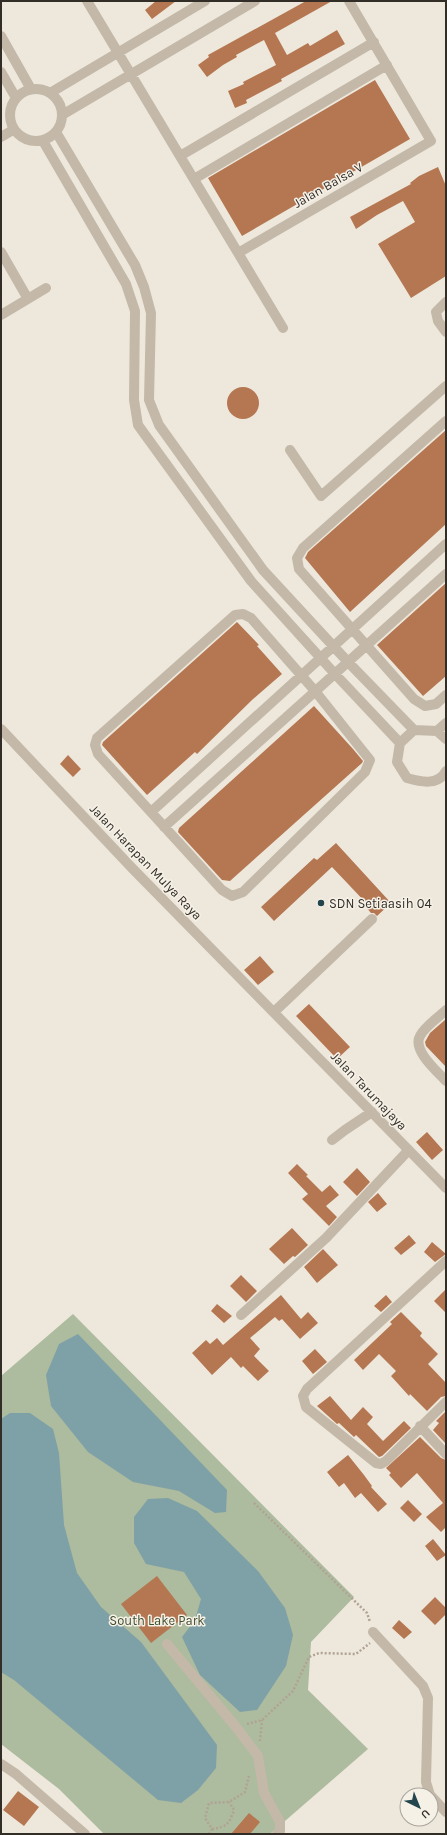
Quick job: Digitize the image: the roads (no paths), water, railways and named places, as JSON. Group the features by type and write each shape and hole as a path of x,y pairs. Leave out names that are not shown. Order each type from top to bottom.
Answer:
{"street":[{"path":"87,1 283,328"},
{"path":"50,93 205,1"},
{"path":"62,115 255,1"},
{"path":"194,179 387,65 350,1"},
{"path":"1,36 31,89"},
{"path":"180,156 374,42"},
{"name":"Jalan Balsa V","path":"238,253 431,141 387,65"},
{"path":"1,72 16,98"},
{"path":"31,89 50,93 59,102 62,115 56,132 42,141 26,140 13,130 9,113 16,98 31,89"},
{"path":"1,137 13,130"},
{"path":"56,132 135,265 144,287 151,313 149,400 159,425 263,570 348,662 414,730 437,731 446,739"},
{"path":"42,141 126,284 136,311 134,400 138,425 252,580 335,674 400,743"},
{"path":"1,252 28,299"},
{"path":"1,315 46,288"},
{"path":"446,302 436,312 438,321 446,332"},
{"path":"290,450 321,496 446,386"},
{"path":"446,421 303,548 297,558 299,569 414,699 425,706 436,704 446,695"},
{"path":"151,812 446,544"},
{"path":"252,580 263,570"},
{"path":"164,827 446,574"},
{"path":"243,614 251,618 316,691 370,760 365,772 243,892 232,896 222,890 164,827 98,754 95,745 98,738 235,615 243,614"},
{"path":"437,731 446,723"},
{"name":"Jalan Harapan Mulya Raya","path":"1,729 132,868 274,1012"},
{"path":"414,730 400,743 397,762 407,778 426,783 443,776 446,771"},
{"path":"274,1012 372,919"},
{"path":"446,1010 420,1036 417,1043 419,1050 446,1081"},
{"name":"Jalan Tarumajaya","path":"274,1012 407,1152 446,1188"},
{"path":"332,1140 370,1113"},
{"path":"241,1314 326,1238 407,1152"},
{"path":"446,1262 307,1389 303,1396 306,1406 376,1463 381,1464 386,1461 446,1402"},
{"path":"420,1426 446,1454"},
{"path":"375,1634 423,1686 428,1698 426,1782 427,1787"},
{"path":"167,1644 236,1727 258,1756 264,1793 280,1822 280,1832 277,1834"},
{"path":"1,1764 16,1774 85,1834"}],"water":[{"path":"78,1334 227,1490 226,1512 215,1513 179,1491 133,1482 88,1452 51,1406 46,1375 59,1344"},
{"path":"10,1413 30,1413 53,1429 59,1453 64,1525 77,1573 101,1607 141,1642 217,1745 216,1768 198,1790 181,1803 158,1800 14,1680 1,1672 1,1419"},
{"path":"168,1498 197,1511 258,1571 285,1608 293,1635 286,1666 257,1710 240,1712 200,1675 182,1637 195,1620 201,1599 184,1572 146,1564 134,1543 134,1517 148,1499"}],"place":[{"name":"SDN Setiaasih 04","path":"321,903"}],"park label":[{"name":"South Lake Park","path":"157,1620"}]}
